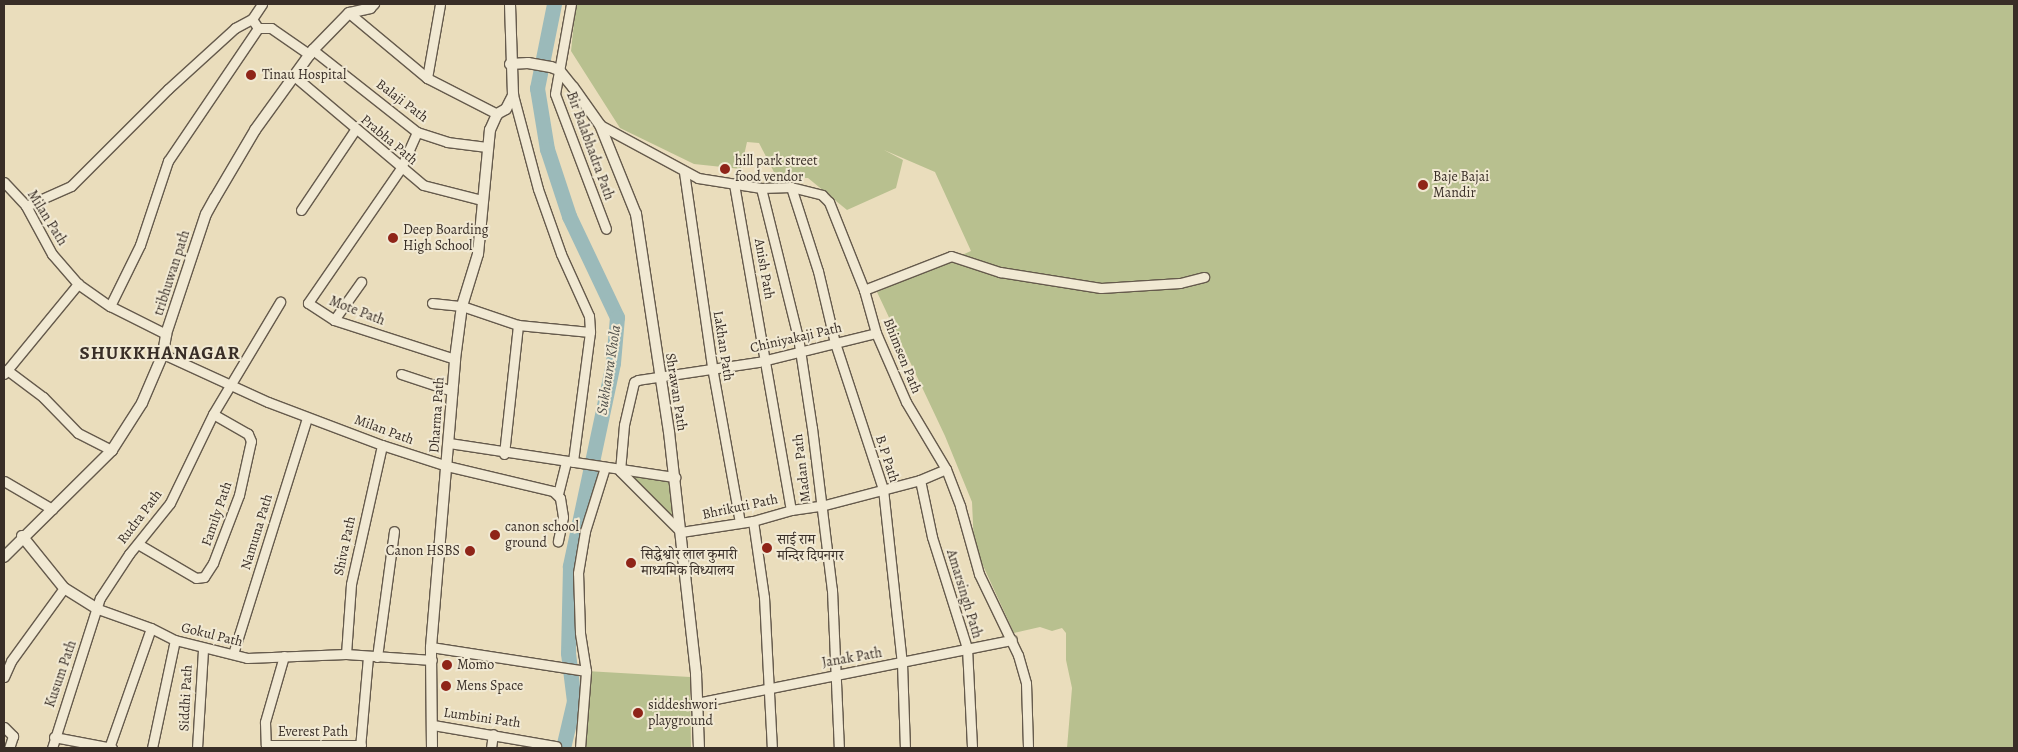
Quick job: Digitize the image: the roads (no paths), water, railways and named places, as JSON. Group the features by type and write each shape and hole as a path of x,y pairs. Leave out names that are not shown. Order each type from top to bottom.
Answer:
{"street":[{"path":"26,206 71,186 168,89 235,28 252,18 262,4"},
{"path":"427,78 440,4"},
{"path":"510,4 510,64 513,95 538,189 561,254 589,316 590,332 573,462 558,494 563,518 558,541"},
{"name":"Bir Balabhadra Path","path":"571,4 555,68 555,94 606,229"},
{"name":"tribhuwan path","path":"4,558 22,536 112,450 142,403 163,354 166,334 206,214 255,130 293,75 312,52 349,14 369,5"},
{"path":"349,14 427,78 497,114"},
{"path":"110,306 140,245 168,161 258,28 252,18"},
{"name":"Balaji Path","path":"258,28 271,28 312,52 417,132 446,142 487,148"},
{"path":"510,64 528,63 555,68"},
{"name":"Shrawan Path","path":"555,68 600,125 636,214 675,477 699,748"},
{"name":"Prabha Path","path":"293,75 355,130 423,185 482,200"},
{"name":"Dharma Path","path":"432,748 431,647 455,359 462,306 478,254 487,148 497,114 506,109 513,95"},
{"name":"Bhimsen Path","path":"600,125 698,178 761,188 791,187 822,196 829,202 864,290 876,332 906,402 946,469 960,506 979,574 1012,640 1026,683 1028,748"},
{"path":"301,210 355,130"},
{"path":"401,168 417,132"},
{"name":"Mote Path","path":"401,168 308,303 334,320 455,359"},
{"name":"Lakhan Path","path":"684,172 712,368 740,523"},
{"name":"Milan Path","path":"4,182 26,206 52,254 78,284 110,306 166,334"},
{"name":"Anish Path","path":"734,184 791,510"},
{"name":"B.P Path","path":"791,187 821,284 835,344 883,489 902,663 905,748"},
{"name":"Madan Path","path":"761,188 799,351 821,506 832,590 839,748"},
{"path":"864,290 951,256 1000,272 1101,288 1180,283 1204,278"},
{"path":"334,320 362,282"},
{"path":"78,284 5,372 42,397 78,433 112,450"},
{"name":"Rudra Path","path":"98,609 100,598 170,503 213,414 280,302"},
{"path":"432,302 462,306 518,325 590,332"},
{"path":"504,454 518,325"},
{"name":"Chiniyakaji Path","path":"620,470 624,425 634,382 660,379 766,359 835,344 876,332"},
{"name":"Milan Path","path":"163,354 230,386 307,418 382,445 447,466 558,494"},
{"path":"401,374 452,391"},
{"name":"Family Path","path":"138,544 186,575 196,578 204,577 227,531 252,441 248,434 213,414"},
{"name":"Namuna Path","path":"233,654 307,418"},
{"path":"449,443 504,454 675,477"},
{"name":"Shiva Path","path":"346,654 351,584 382,445"},
{"path":"580,748 582,671 578,573 585,531 605,467"},
{"name":"Bhrikuti Path","path":"681,532 753,521 791,510 821,506 920,480 946,469"},
{"path":"620,470 681,532"},
{"name":"Amarsingh Path","path":"920,480 932,537 967,648 972,748"},
{"path":"4,481 52,509"},
{"path":"753,521 764,597 772,748"},
{"path":"360,747 372,657 394,531"},
{"name":"Gokul Path","path":"22,536 64,588 98,609 151,628 175,640 203,649 248,658 346,654 432,660"},
{"path":"4,677 12,661 64,588"},
{"name":"Kusum Path","path":"52,748 54,737 98,609"},
{"path":"54,737 110,748 119,710 151,628"},
{"path":"152,748 175,640"},
{"name":"Janak Path","path":"696,703 770,690 836,674 902,663 1012,640"},
{"path":"431,647 582,671"},
{"name":"Siddhi Path","path":"197,748 203,649"},
{"name":"Everest Path","path":"284,656 265,722 263,747 360,747"},
{"name":"Lumbini Path","path":"433,725 556,746"},
{"path":"4,728 13,736 9,748"},
{"path":"491,748 493,734"}],"waterway":[{"name":"Sukhaura Khola","path":"554,4 537,88 547,149 569,216 617,317 613,363 570,566 568,653 574,701 563,748"}],"place":[{"name":"Tinau Hospital","path":"251,75"},
{"name":"hill park street food vendor","path":"725,169"},
{"name":"Baje Bajai Mandir","path":"1423,185"},
{"name":"Deep Boarding High School","path":"393,238"},
{"name":"canon school ground","path":"495,535"},
{"name":"साई राम मन्दिर दिपनगर","path":"767,548"},
{"name":"Canon HSBS","path":"470,551"},
{"name":"सिद्धेश्वोर लाल कुमारी माध्यमिक विध्यालय","path":"631,563"},
{"name":"Momo","path":"447,665"},
{"name":"Mens Space","path":"446,686"},
{"name":"siddeshwori playground","path":"638,713"}],"district":[{"name":"SHUKKHANAGAR","path":"160,354"}]}
